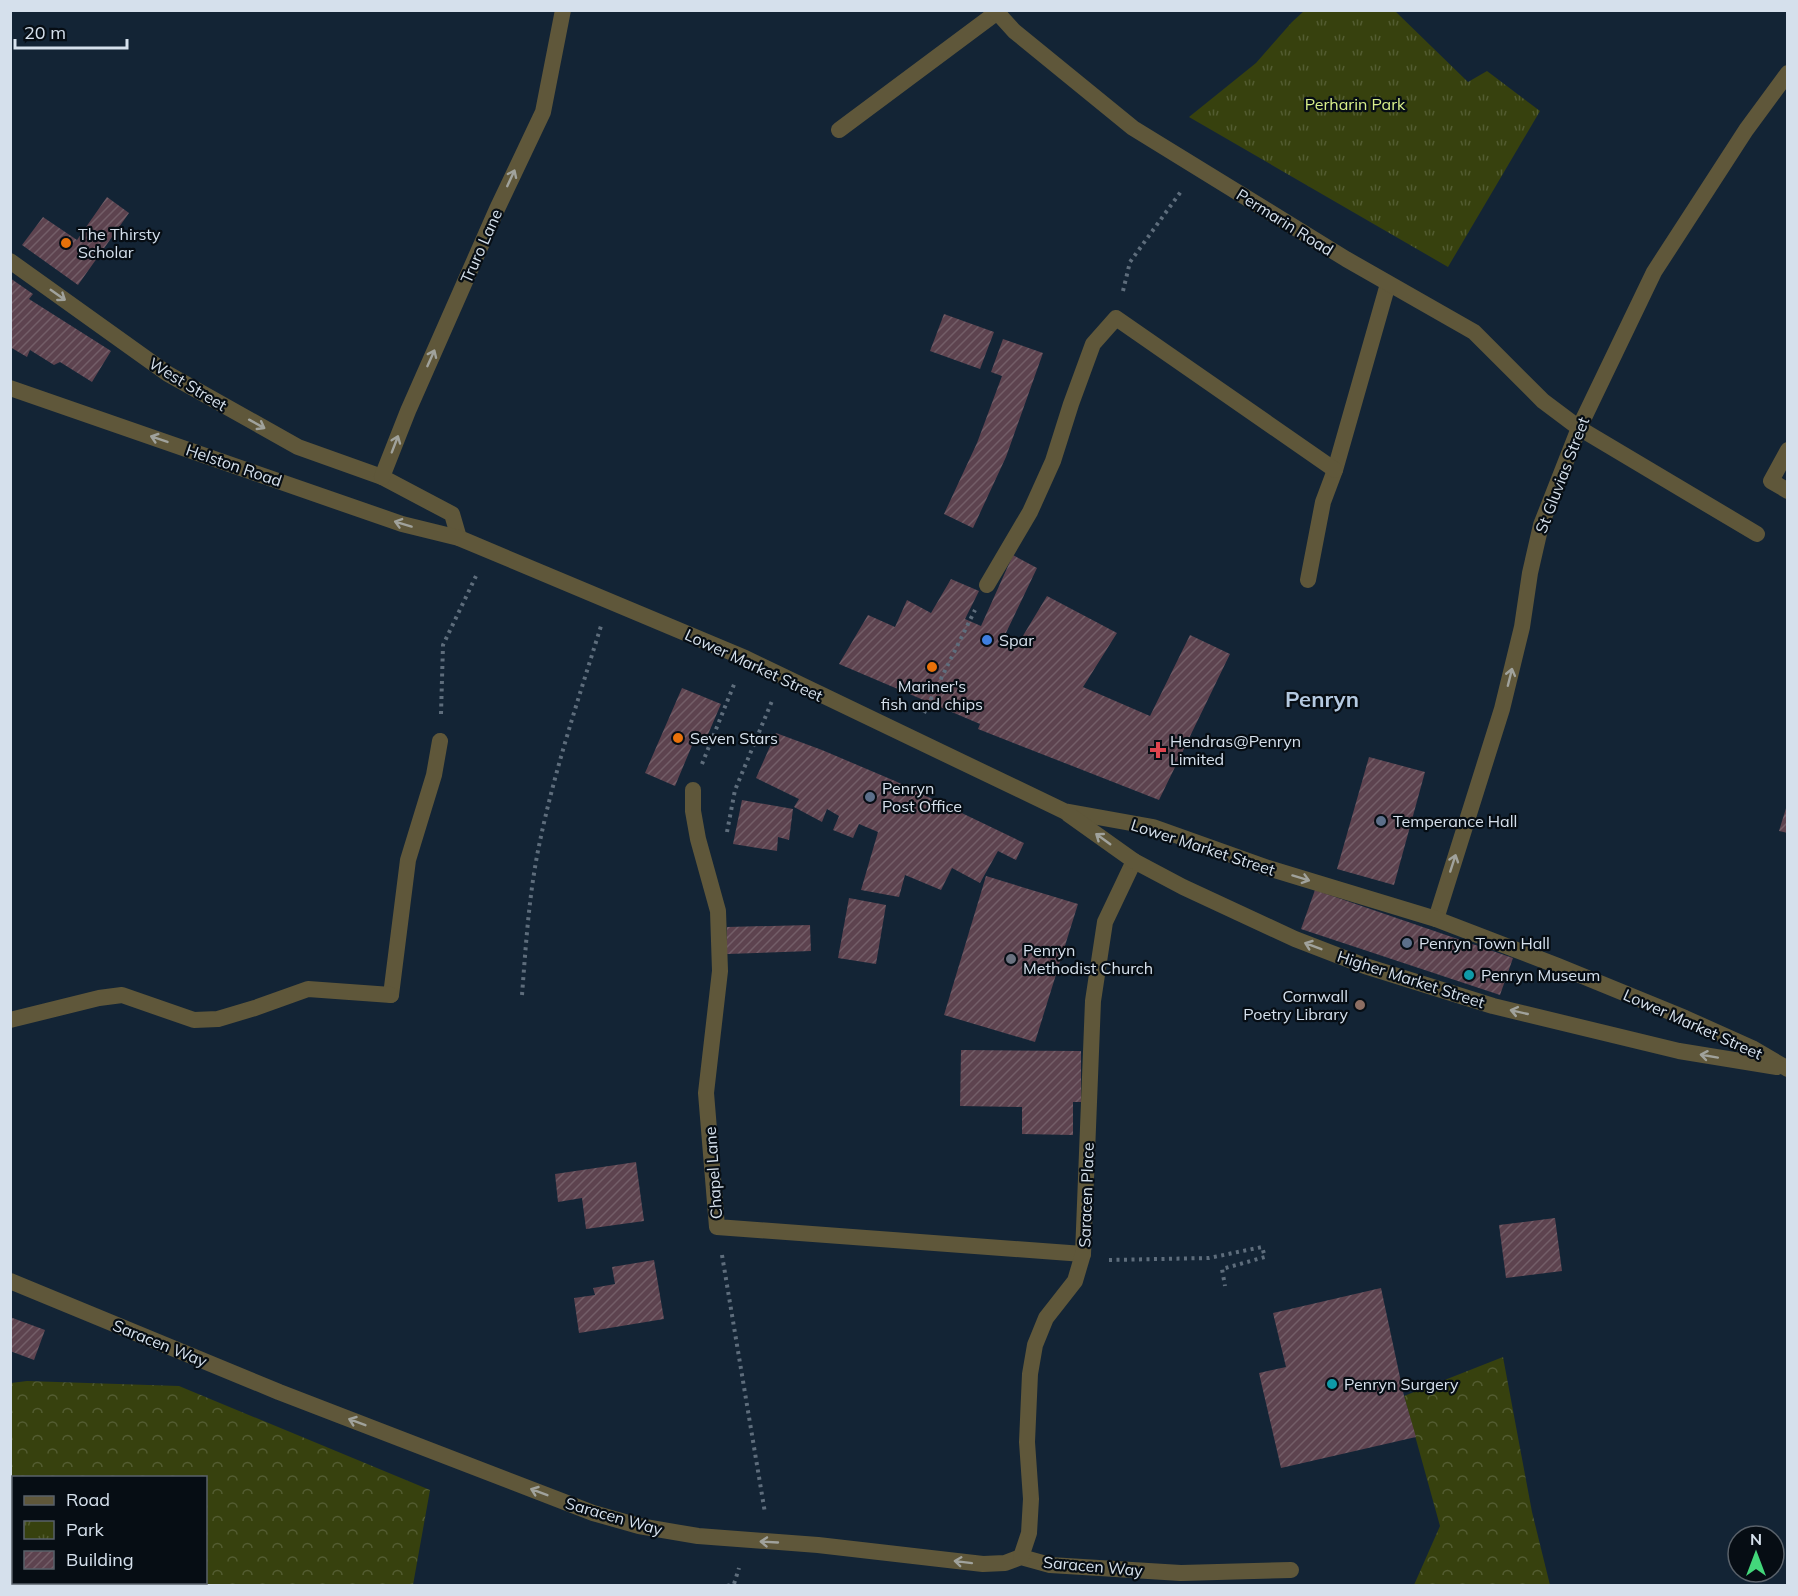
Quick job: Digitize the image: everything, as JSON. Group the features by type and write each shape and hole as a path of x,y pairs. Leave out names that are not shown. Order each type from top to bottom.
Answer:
{"street":[{"name":"Truro Lane","path":"382,477 497,209 543,112 563,10"},
{"path":"839,130 997,11"},
{"name":"Permarin Road","path":"997,11 1014,31 1133,128 1388,284 1474,332 1543,401 1579,428 1756,534"},
{"name":"St Gluvias Street","path":"1436,919 1502,709 1522,627 1540,525 1579,428 1654,272 1746,130 1788,73"},
{"name":"West Street","path":"10,261 168,374 298,447 382,477 453,514 459,538"},
{"path":"1308,580 1323,502 1335,470 1388,284"},
{"path":"987,585 1030,512 1049,471 1093,344 1116,318 1335,470"},
{"name":"Helston Road","path":"10,388 402,524 459,538"},
{"path":"1788,450 1771,481 1788,491"},
{"name":"Lower Market Street","path":"459,538 745,658 1064,810 1153,827 1268,868 1436,919 1685,1018 1752,1048 1787,1069"},
{"path":"10,1020 99,998 122,995 195,1020 228,1016 308,989 391,995 408,860 434,775 440,741"},
{"name":"Chapel Lane","path":"693,790 693,811 718,911 720,971 706,1093 717,1227 1082,1258"},
{"name":"Higher Market Street","path":"1064,810 1134,861 1183,886 1295,939 1376,969 1493,1006 1679,1051 1787,1069"},
{"name":"Saracen Place","path":"1020,1557 1029,1533 1031,1499 1027,1442 1030,1374 1035,1345 1046,1318 1075,1281 1082,1258 1093,1001 1105,922 1134,861"},
{"name":"Saracen Way","path":"10,1281 279,1392 592,1513 639,1526 698,1536 818,1545 982,1564 1005,1563 1020,1557 1050,1565 1181,1573 1291,1570"}],"path":[{"path":"1116,318 1130,262 1197,168"},
{"path":"440,741 443,645 488,550"},
{"path":"910,738 987,585"},
{"path":"522,995 531,892 540,840 572,718 610,600"},
{"path":"693,790 745,658"},
{"path":"707,866 725,840 735,790 782,677"},
{"path":"717,1227 770,1542"},
{"path":"1082,1258 1209,1258 1262,1247 1265,1257 1222,1269 1225,1286"}],"green space":[{"name":"Perharin Park","path":"1304,11 1395,11 1468,82 1487,71 1540,111 1448,267 1189,117 1256,63"},
{"path":"1503,1357 1532,1512 1550,1585 1414,1585 1440,1526 1404,1396"},
{"path":"27,1381 179,1386 430,1490 413,1585 24,1585 207,1584 207,1476 12,1476 11,1554 11,1383"}],"building":[{"name":"The Thirsty Scholar","path":"107,197 129,213 78,285 22,245 43,217 77,240"},
{"path":"10,278 33,294 29,299 111,351 92,382 60,362 54,365 30,350 27,357 10,347 12,327 10,325"},
{"path":"944,314 994,332 980,369 930,351"},
{"path":"1003,339 1043,353 1006,457 973,528 944,514 977,443 1002,376 991,372"},
{"path":"1013,555 1037,568 1004,637 1018,644 1047,596 1117,633 1083,687 1150,716 1190,635 1230,654 1159,800 978,729 980,724 839,664 868,615 895,627 907,600 931,613 951,579 979,591 965,619 981,626"},
{"name":"Seven Stars","path":"682,688 721,704 706,739 696,736 675,786 645,773"},
{"path":"776,733 895,781 1024,843 1016,860 998,851 980,883 952,868 941,890 905,875 899,897 861,890 878,832 859,824 853,838 833,830 839,816 827,809 822,822 794,807 799,799 756,778"},
{"name":"Temperance Hall","path":"1369,757 1425,772 1394,885 1337,869"},
{"path":"742,800 793,809 789,840 778,837 777,851 733,844"},
{"path":"1788,805 1788,833 1779,831"},
{"name":"Penryn Methodist Church","path":"986,876 1078,904 1035,1042 944,1015"},
{"name":"Penryn Town Hall","path":"1315,890 1513,958 1500,995 1301,929"},
{"path":"849,898 886,905 876,964 838,958"},
{"path":"810,925 811,951 727,954 727,927"},
{"path":"961,1050 1081,1051 1081,1102 1073,1102 1073,1135 1022,1134 1022,1107 960,1106"},
{"path":"636,1162 644,1221 586,1229 582,1198 558,1202 555,1174"},
{"path":"1555,1218 1562,1271 1506,1278 1499,1225"},
{"path":"654,1260 664,1319 579,1333 574,1298 595,1295 593,1288 615,1284 612,1267"},
{"name":"Penryn Surgery","path":"1381,1288 1404,1396 1416,1437 1281,1468 1259,1373 1286,1367 1273,1313"},
{"path":"10,1317 45,1330 34,1360 10,1351"}],"place":[{"name":"The Thirsty Scholar","path":"66,243"},
{"name":"Spar","path":"987,640"},
{"name":"Mariner's fish and chips","path":"932,667"},
{"name":"Seven Stars","path":"678,738"},
{"name":"Hendras@Penryn Limited","path":"1158,750"},
{"name":"Penryn Post Office","path":"870,797"},
{"name":"Temperance Hall","path":"1381,821"},
{"name":"Penryn Town Hall","path":"1407,943"},
{"name":"Penryn Methodist Church","path":"1011,959"},
{"name":"Penryn Museum","path":"1469,975"},
{"name":"Cornwall Poetry Library","path":"1360,1005"},
{"name":"Penryn Surgery","path":"1332,1384"}],"district":[{"name":"Penryn","path":"1322,699"}]}
